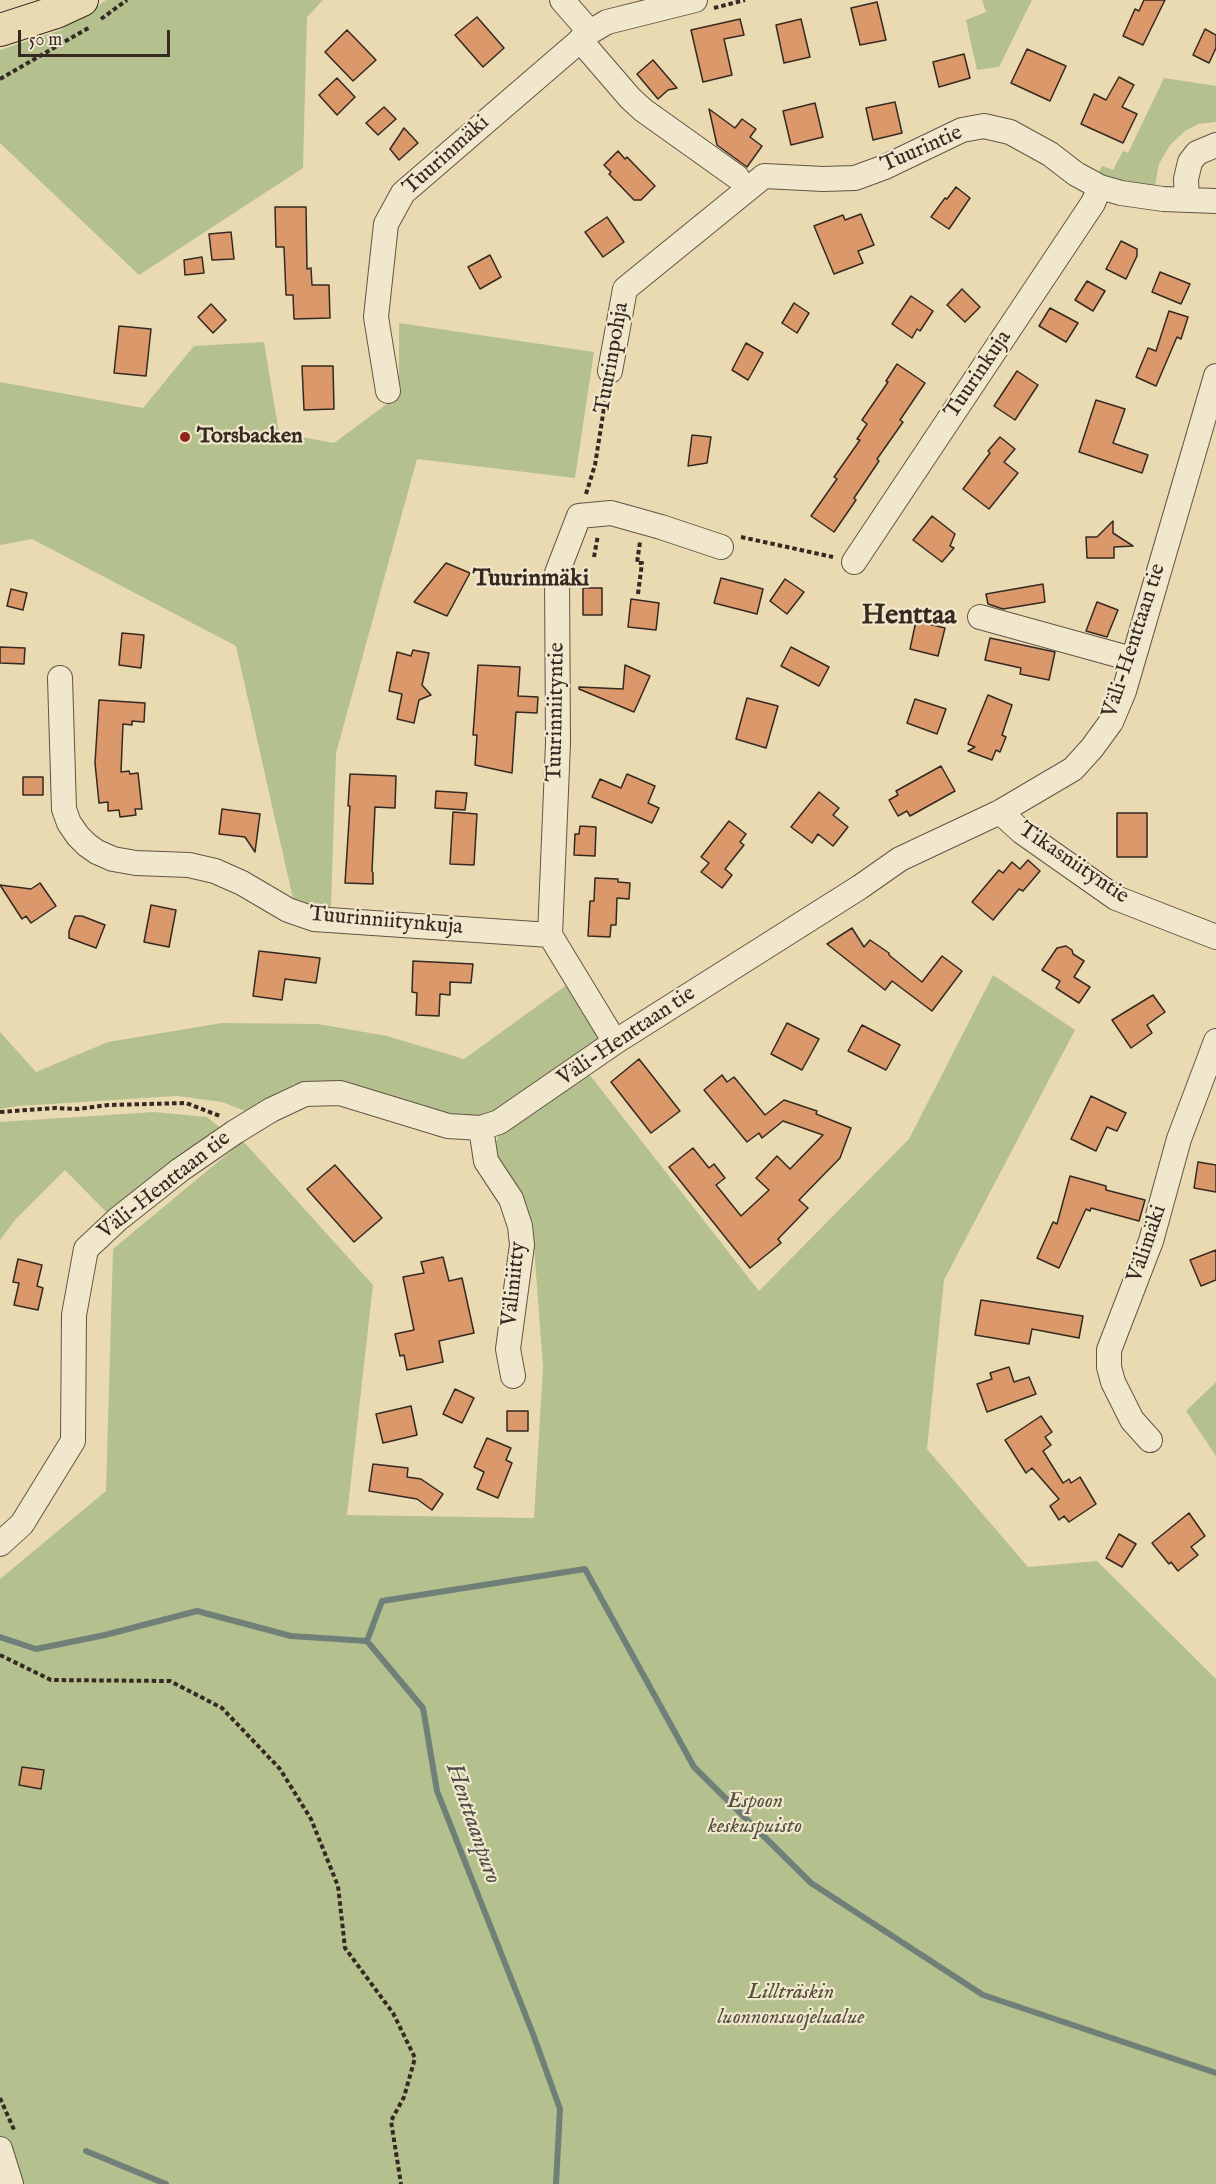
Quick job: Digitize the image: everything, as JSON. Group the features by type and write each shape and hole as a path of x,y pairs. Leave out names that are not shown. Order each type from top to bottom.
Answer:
{"main road":[{"path":"0,30 56,12 90,16"}],"street":[{"path":"562,0 630,98 643,110 744,181"},
{"name":"Tuurinmäki","path":"388,391 376,316 386,224 403,193 585,36 607,22 695,0"},
{"name":"Tuurintie","path":"744,181 764,176 855,178 885,167 962,130 984,126 1010,132 1050,154 1076,174 1121,193 1163,199 1216,201"},
{"path":"1187,200 1186,179 1190,162 1197,153 1216,145"},
{"name":"Tuurinpohja","path":"610,371 625,289 744,181"},
{"name":"Tuurinkuja","path":"854,562 1093,203 1100,186"},
{"name":"Väli-Henttaan tie","path":"0,1544 22,1524 73,1441 75,1315 86,1249 118,1219 180,1170 271,1110 305,1094 340,1093 448,1125 481,1128 499,1122 615,1042 860,887 900,859 1000,812 1072,769 1092,748 1111,722 1124,691 1131,659 1216,376"},
{"path":"579,516 611,513 721,547"},
{"name":"Tuurinniityntie","path":"550,935 558,743 557,573 579,516"},
{"path":"980,617 1131,659"},
{"name":"Tuurinniitynkuja","path":"60,678 64,809 69,823 78,836 98,852 112,859 130,862 189,865 215,871 242,883 288,910 315,919 550,935"},
{"name":"Tikasniityntie","path":"1000,812 1022,832 1116,898 1216,937"},
{"path":"550,935 615,1042"},
{"name":"Välimäki","path":"1150,1440 1132,1420 1113,1382 1109,1367 1110,1350 1151,1241 1179,1139 1216,1041"},
{"name":"Väliniitty","path":"481,1128 486,1161 511,1199 520,1226 522,1245 508,1350 513,1376"},
{"path":"0,2149 11,2184"}],"path":[{"path":"0,79 90,16 127,0"},
{"name":"Tuurinpohja","path":"579,516 595,465 610,371"},
{"path":"594,558 598,532 609,534"},
{"path":"721,547 732,535 854,562"},
{"path":"638,594 642,563 637,563 640,538"},
{"path":"0,1112 186,1103 218,1114 236,1132"},
{"path":"0,1655 51,1680 170,1681 222,1708 280,1769 311,1819 338,1886 345,1948 393,2013 416,2058 404,2097 391,2121 401,2184"}],"green space":[{"path":"106,0 323,0 307,17 303,168 139,275 0,143 0,50 61,30 65,27 63,21 90,12"},
{"path":"982,0 1032,0 999,67 977,70 966,20 986,12"},
{"path":"1164,78 1216,86 1216,122 1198,124 1185,131 1170,145 1159,164 1154,191 1112,185 1098,173 1102,166 1113,170 1123,151 1128,153"},
{"path":"399,323 594,352 575,478 417,459 336,753 331,908 294,903 236,646 32,539 0,545 0,382 143,408 194,346 264,342 279,433 334,443 399,395"},
{"name":"Espoon keskuspuisto","path":"993,975 1075,1030 944,1280 927,1449 1028,1567 1097,1561 1216,1679 1216,2184 0,2184 0,1579 106,1491 113,1249 243,1141 373,1285 347,1515 534,1518 543,1367 533,1233 522,1198 493,1149 500,1132 589,1074 759,1291 909,1139"},
{"path":"568,984 600,1039 505,1109 473,1121 429,1113 345,1082 294,1084 245,1111 222,1102 177,1096 0,1109 0,1032 36,1072 108,1042 222,1023 318,1024 387,1036 464,1059"},
{"path":"154,1112 207,1117 223,1130 111,1217 65,1170 15,1220 0,1240 0,1122"},
{"path":"1216,1382 1216,1456 1186,1411"}],"building":[{"path":"1144,0 1165,0 1143,45 1123,36 1135,9 1139,11"},
{"path":"877,2 886,40 860,45 851,8"},
{"path":"477,17 504,48 483,67 455,35"},
{"path":"740,19 744,35 724,39 732,75 703,82 691,30"},
{"path":"801,19 810,57 784,63 776,25"},
{"path":"1205,29 1216,35 1216,48 1209,63 1193,55"},
{"path":"347,30 376,60 353,81 325,52"},
{"path":"1027,49 1066,66 1050,101 1011,83"},
{"path":"964,54 970,78 939,87 933,62"},
{"path":"653,60 677,88 668,90 658,99 637,74"},
{"path":"1119,77 1134,85 1122,107 1137,114 1123,143 1081,124 1094,94 1106,100"},
{"path":"337,78 355,97 337,115 319,95"},
{"path":"895,102 902,133 873,140 866,108"},
{"path":"815,103 823,137 791,145 783,111"},
{"path":"384,107 396,119 378,135 366,123"},
{"path":"709,109 735,128 742,119 756,129 750,137 762,146 747,167 717,145"},
{"path":"404,128 418,143 399,160 390,149"},
{"path":"618,151 625,159 627,157 655,186 641,200 634,200 609,174 611,172 604,165"},
{"path":"956,187 970,198 949,229 931,217"},
{"path":"275,207 306,207 307,269 311,268 312,285 329,285 330,318 294,319 293,295 286,295 284,247 276,247"},
{"path":"861,214 874,245 858,251 863,263 834,274 814,226 843,215 845,220"},
{"path":"607,217 624,242 603,257 585,232"},
{"path":"231,232 234,259 212,260 209,234"},
{"path":"1121,241 1137,249 1137,256 1126,279 1106,269"},
{"path":"490,255 501,277 480,289 468,267"},
{"path":"202,257 204,273 185,275 184,260"},
{"path":"1160,272 1190,284 1181,304 1152,292"},
{"path":"1087,281 1105,291 1093,311 1075,300"},
{"path":"962,289 980,307 965,322 947,305"},
{"path":"911,296 933,311 920,331 917,329 912,338 892,324"},
{"path":"794,303 809,313 797,333 782,323"},
{"path":"211,304 226,320 213,333 198,317"},
{"path":"1050,308 1078,323 1066,342 1039,326"},
{"path":"1169,311 1188,317 1181,339 1177,337 1156,386 1136,377 1148,348 1156,351"},
{"path":"119,326 151,329 146,376 114,373"},
{"path":"746,343 763,353 748,380 732,370"},
{"path":"897,364 925,383 900,420 903,422 877,459 879,461 854,498 856,500 834,532 811,516 837,479 834,477 860,440 857,439 867,424 862,420 888,382 886,381"},
{"path":"302,366 333,366 334,409 304,410"},
{"path":"1017,371 1038,385 1015,420 994,406"},
{"path":"1096,400 1125,409 1113,443 1148,455 1142,473 1079,452"},
{"path":"692,435 711,437 707,463 688,466"},
{"path":"1000,437 1015,449 1004,462 1018,473 989,509 963,489"},
{"path":"932,516 955,534 950,546 954,548 942,562 913,540"},
{"path":"1113,521 1113,533 1133,546 1114,547 1114,558 1087,558 1086,537 1097,537"},
{"path":"446,563 470,573 447,616 414,602"},
{"path":"721,578 763,589 757,614 714,603"},
{"path":"785,579 804,592 787,614 770,601"},
{"path":"1043,584 1045,602 1003,609 988,604 986,594"},
{"path":"583,588 602,588 602,615 583,615"},
{"path":"11,589 27,593 23,610 7,606"},
{"path":"631,599 659,603 656,630 628,627"},
{"path":"1097,602 1118,610 1107,637 1086,631"},
{"path":"916,621 945,628 938,656 910,649"},
{"path":"122,633 144,635 141,668 119,665"},
{"path":"990,638 1055,652 1049,680 1020,674 1021,668 985,660"},
{"path":"0,647 25,648 24,664 0,663"},
{"path":"791,647 829,667 819,686 781,666"},
{"path":"413,650 429,653 422,685 431,695 419,700 414,723 397,719 402,694 389,691 397,652 411,656"},
{"path":"478,665 520,667 518,696 538,697 537,713 516,712 512,773 475,765 477,735 473,735"},
{"path":"625,665 650,676 634,712 579,689 579,687 623,689"},
{"path":"988,695 1012,705 1002,735 1006,737 1000,752 996,750 992,760 968,751 975,747 968,744"},
{"path":"747,698 778,706 766,748 736,739"},
{"path":"915,699 946,709 937,734 907,723"},
{"path":"99,700 145,703 144,722 132,721 132,725 123,724 121,772 138,773 142,809 135,809 136,815 120,817 119,810 108,811 108,802 99,803 95,763"},
{"path":"941,766 955,791 910,816 907,811 898,816 889,800 898,795 896,791"},
{"path":"350,774 396,776 395,808 375,807 373,884 345,883"},
{"path":"627,774 655,786 648,803 659,808 652,823 592,797 600,779 621,788"},
{"path":"23,777 43,777 43,795 23,795"},
{"path":"436,791 467,793 465,810 435,808"},
{"path":"819,792 839,808 833,815 848,827 833,846 818,834 812,843 791,827"},
{"path":"222,809 260,814 255,852 245,837 219,834"},
{"path":"453,812 477,814 474,865 450,864"},
{"path":"1117,813 1147,813 1147,857 1117,857"},
{"path":"729,821 746,834 740,842 744,845 725,869 732,875 722,888 701,872 709,863 701,857"},
{"path":"580,826 596,827 595,856 574,855 575,834 579,834"},
{"path":"1028,860 1040,871 1023,891 1019,889 993,920 972,902 999,870 1003,873 1012,862 1020,869"},
{"path":"595,878 618,879 618,882 630,883 629,899 617,898 616,925 611,925 610,937 588,936 590,901 594,901"},
{"path":"40,883 56,906 31,923 26,916 22,919 0,885 31,889"},
{"path":"151,905 176,910 169,947 144,942"},
{"path":"75,916 82,916 105,925 96,948 69,938 69,931"},
{"path":"852,928 864,947 870,940 889,953 922,982 942,956 962,971 932,1011 892,981 885,990 827,944"},
{"path":"1066,946 1084,961 1074,977 1090,987 1079,1003 1056,988 1060,981 1042,970 1057,948"},
{"path":"259,951 320,958 316,983 285,979 282,1000 253,996"},
{"path":"413,961 473,964 471,983 450,982 450,995 440,994 439,1016 416,1015 417,993 412,992"},
{"path":"1153,995 1165,1012 1147,1025 1152,1033 1131,1048 1112,1020"},
{"path":"787,1023 819,1039 802,1070 771,1054"},
{"path":"862,1025 900,1045 886,1070 848,1051"},
{"path":"639,1059 680,1111 651,1133 611,1082"},
{"path":"722,1075 727,1082 734,1077 765,1115 784,1100 817,1111 816,1114 851,1128 840,1158 799,1200 808,1208 778,1239 781,1243 750,1268 669,1167 693,1148 709,1168 714,1164 725,1178 716,1185 741,1216 769,1190 756,1178 777,1156 790,1169 823,1135 783,1121 762,1138 759,1133 747,1142 704,1090"},
{"path":"1091,1096 1126,1113 1117,1131 1107,1127 1096,1151 1071,1139"},
{"path":"1198,1162 1216,1165 1216,1192 1194,1188"},
{"path":"335,1165 382,1218 354,1242 307,1189"},
{"path":"1070,1176 1106,1186 1106,1190 1145,1200 1139,1221 1091,1208 1090,1211 1086,1209 1059,1268 1037,1258 1053,1222 1057,1224"},
{"path":"1216,1250 1216,1280 1201,1286 1190,1260"},
{"path":"443,1257 449,1281 462,1278 474,1333 439,1341 443,1362 407,1370 404,1355 400,1356 395,1334 414,1330 403,1277 424,1273 421,1262"},
{"path":"18,1259 42,1265 37,1286 43,1288 38,1310 14,1305 19,1283 13,1282"},
{"path":"981,1300 1083,1316 1079,1338 1032,1329 1029,1344 975,1335"},
{"path":"1009,1367 1014,1382 1029,1377 1036,1394 987,1412 977,1384 992,1379 990,1373"},
{"path":"455,1389 474,1398 462,1423 443,1414"},
{"path":"411,1406 417,1435 383,1443 376,1414"},
{"path":"507,1411 528,1411 528,1431 507,1431"},
{"path":"1041,1416 1052,1432 1045,1437 1051,1445 1043,1451 1063,1483 1069,1479 1071,1483 1080,1477 1096,1504 1069,1522 1064,1516 1059,1520 1050,1506 1059,1499 1032,1468 1026,1473 1005,1440"},
{"path":"487,1438 511,1448 506,1460 512,1463 498,1498 477,1489 484,1472 474,1467"},
{"path":"373,1464 408,1468 407,1477 421,1479 443,1494 432,1510 417,1499 369,1491"},
{"path":"1189,1513 1205,1536 1191,1547 1198,1555 1178,1571 1171,1562 1169,1564 1152,1543"},
{"path":"1119,1534 1136,1544 1122,1567 1106,1558"},
{"path":"22,1767 44,1770 41,1789 19,1785"}],"waterway":[{"path":"367,1641 382,1601 585,1569 694,1767 811,1883 983,1995 1216,2073"},
{"name":"Henttaanpuro","path":"0,1637 36,1649 105,1635 197,1611 291,1636 367,1641 423,1708 437,1791 533,2034 560,2109 556,2184"},
{"path":"86,2151 166,2184"}],"place":[{"name":"Torsbacken","path":"185,437"}],"district":[{"name":"Tuurinmäki","path":"531,580"},
{"name":"Henttaa","path":"909,617"}],"park label":[{"name":"Lillträskin luonnonsuojelualue","path":"791,2006"}]}
